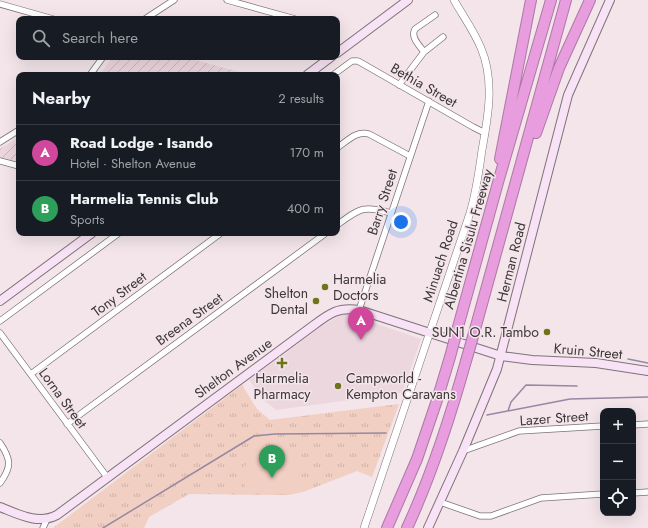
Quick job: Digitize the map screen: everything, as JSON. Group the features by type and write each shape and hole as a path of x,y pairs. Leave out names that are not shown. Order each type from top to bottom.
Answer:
{"highway":[{"path":"499,178 503,139 531,0"},
{"name":"Albertina Sisulu Freeway","path":"387,528 417,459 437,400 499,178 551,0"},
{"path":"407,528 445,434 566,0"},
{"path":"521,164 532,145 559,68 590,0"}],"main road":[{"path":"340,51 408,0"},
{"name":"Herman Road","path":"428,528 463,452 497,369 567,98 573,81 610,0"},
{"path":"311,72 327,60"},
{"path":"0,301 88,236"},
{"name":"Shelton Avenue","path":"47,519 61,512 326,316 341,309 347,308 359,310 501,356"},
{"name":"Kruin Street","path":"501,356 532,360 596,363 648,371"},
{"path":"0,507 31,518 47,519"}],"street":[{"path":"150,16 174,0"},
{"path":"226,0 284,16"},
{"name":"Minuach Road","path":"364,528 475,195 486,132 489,100 487,67 481,49 454,0"},
{"path":"0,4 42,16"},
{"path":"424,52 413,32 435,15"},
{"path":"399,85 424,52 443,37"},
{"path":"92,72 102,60"},
{"name":"Bethia Street","path":"337,72 353,61 358,61 486,132"},
{"name":"Barry Street","path":"359,310 429,101"},
{"path":"0,142 16,132"},
{"path":"340,146 357,134 364,132 410,156"},
{"path":"0,161 16,165"},
{"path":"340,223 354,212 364,208 391,213"},
{"path":"0,321 115,236"},
{"name":"Tony Street","path":"31,374 217,236"},
{"name":"Breena Street","path":"67,424 322,236"},
{"name":"Lorna Street","path":"0,333 107,478"},
{"path":"636,425 648,424"},
{"name":"Lazer Street","path":"463,452 519,432 600,426"},
{"path":"0,443 9,458 9,463 8,472 0,483"},
{"path":"636,492 648,492"},
{"path":"440,502 485,517 541,498 600,494"},
{"path":"43,528 47,519"}],"shaded area":[{"path":"111,60 196,60 239,72 101,72"},
{"path":"16,139 16,161 0,157 0,149"},
{"path":"345,313 421,339 402,393 276,410 265,401 249,380 323,325"}],"green space":[{"path":"242,385 257,409 270,420 399,404 372,477 357,471 303,492 288,495 189,494 149,517 144,528 53,528"},
{"path":"300,450 300,490 288,494 245,493 244,466 247,465 246,451"}],"waterway":[{"path":"628,359 648,363"},
{"path":"508,411 511,402 526,385 577,386"},
{"path":"487,415 570,399 648,397"},
{"path":"103,528 254,436 275,434 386,433"}],"place":[{"name":"Harmelia Doctors","path":"325,287"},
{"name":"Shelton Dental","path":"316,301"},
{"name":"SUN1 O.R. Tambo","path":"547,332"},
{"name":"Road Lodge - Isando","path":"361,340"},
{"name":"Harmelia Pharmacy","path":"282,363"},
{"name":"Campworld - Kempton Caravans","path":"338,386"},
{"name":"Harmelia Tennis Club","path":"272,478"}]}
